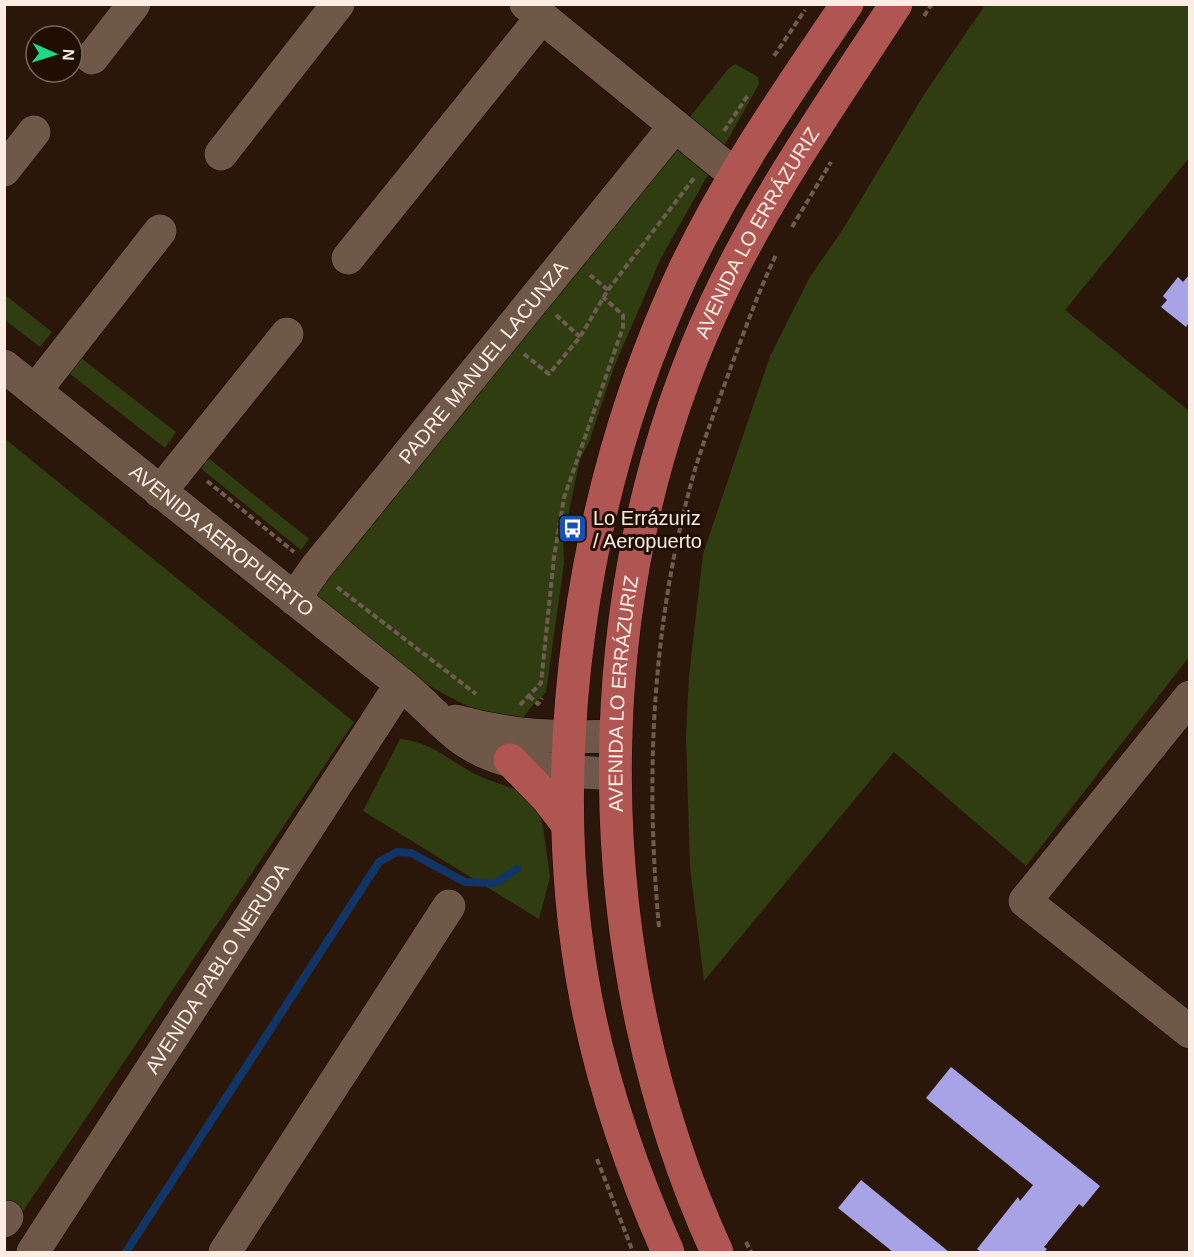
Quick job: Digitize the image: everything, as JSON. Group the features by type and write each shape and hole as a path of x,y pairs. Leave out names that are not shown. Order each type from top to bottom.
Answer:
{"main road":[{"path":"668,1252 630,1160 596,1043 578,952 567,824 568,772 570,737 591,566 609,478 624,427 656,338 681,278 735,175 847,4"},
{"name":"AVENIDA LO ERRÁZURIZ","path":"731,1247 698,1211 665,1112 636,996 622,885 615,774 620,671 640,532 661,447 682,384 713,308 761,216 908,14"},
{"path":"510,760 547,798 567,824"}],"street":[{"path":"92,58 134,4"},
{"path":"221,154 338,4"},
{"path":"348,258 534,11 735,175"},
{"name":"PADRE MANUEL LACUNZA","path":"294,599 315,569 675,126"},
{"path":"4,170 34,132"},
{"path":"35,391 160,231"},
{"path":"160,492 287,334"},
{"name":"AVENIDA AEROPUERTO","path":"4,366 401,684 453,732 471,744 510,760 568,772 615,774"},
{"name":"AVENIDA PABLO NERUDA","path":"33,1252 401,684"},
{"path":"1190,697 1025,901 1190,1032"},
{"name":"AVENIDA AEROPUERTO","path":"438,716 481,728 538,737 616,736"},
{"path":"225,1252 449,906"}],"path":[{"path":"908,14 932,4"},
{"path":"787,235 837,152"},
{"path":"520,351 549,374 580,337 608,290 699,171"},
{"path":"659,932 651,775 654,706 667,598 678,538 696,468 760,288 777,253"},
{"path":"585,270 608,290"},
{"path":"514,711 541,683 554,557 564,498 623,327 623,315 603,297"},
{"path":"552,311 580,337"},
{"path":"184,463 404,641 482,698"},
{"path":"529,696 538,704 542,698"},
{"path":"731,1247 750,1252"}],"green space":[{"path":"985,5 1189,5 1189,158 1065,310 1189,411 1189,657 1026,866 894,752 704,981 690,867 686,737 689,676 703,554 770,356 810,277 843,229 925,93"},
{"path":"735,64 758,77 759,84 661,258 614,367 589,442 580,459 563,540 564,563 546,692 530,708 519,724 490,715 436,690 386,657 314,602 315,590 728,69"},
{"path":"5,295 52,332 40,347 5,320"},
{"path":"81,358 176,432 165,448 69,373"},
{"path":"4,438 354,722 21,1214 4,1207"},
{"path":"207,457 309,539 301,550 198,466"},
{"path":"400,739 431,748 475,774 536,799 543,827 550,877 539,919 363,811"}],"building":[{"path":"1190,274 1190,321 1186,327 1161,307 1167,300 1163,296 1178,277 1183,282"},
{"path":"951,1067 1100,1186 1083,1207 1079,1204 1044,1247 1047,1249 1044,1252 981,1252 977,1249 1018,1197 1020,1201 1033,1185 926,1098"},
{"path":"861,1180 949,1252 893,1252 838,1208"}],"waterway":[{"path":"126,1252 379,862 397,852 411,853 465,882 495,883 517,869"}],"place":[{"name":"Lo Errázuriz / Aeropuerto","path":"572,529"}]}
